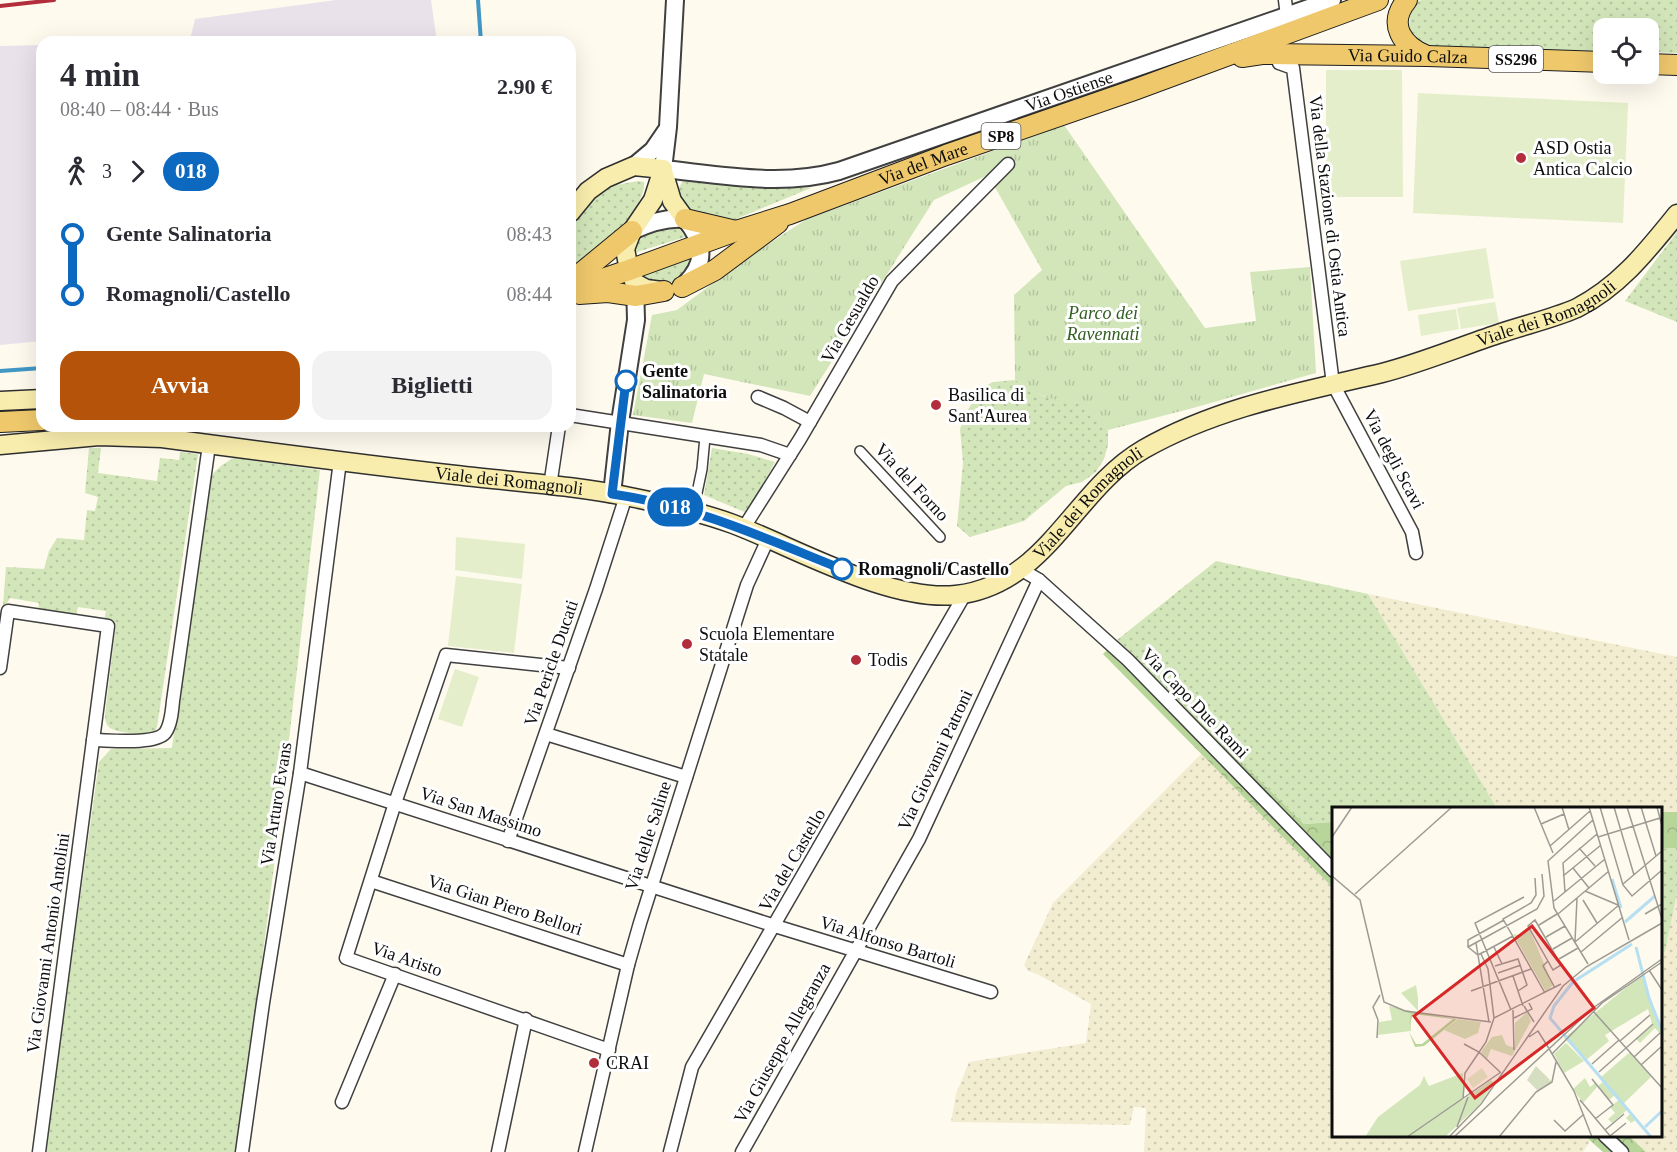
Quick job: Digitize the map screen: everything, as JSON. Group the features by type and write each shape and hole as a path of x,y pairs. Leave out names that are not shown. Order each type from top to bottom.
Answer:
{"main road":[{"name":"Via del Mare","path":"576,289 633,283 699,244 790,214 946,155 1213,62 1378,0"},
{"path":"1407,0 1398,15 1401,35 1408,45 1428,56"},
{"name":"Via Guido Calza","path":"1213,62 1262,54 1287,59 1428,56 1593,62"},
{"path":"1659,64 1677,65"},
{"path":"576,204 596,184 634,166"},
{"name":"Via Ostiense","path":"634,166 663,170"},
{"path":"663,170 672,201 685,219 736,231"},
{"path":"633,283 626,249 632,231 653,200 663,170"},
{"name":"Viale dei Romagnoli","path":"0,445 111,436 162,438 619,495 693,512 743,529 895,589 935,596 965,594 996,584 1022,570 1104,482 1139,452 1199,423 1247,405 1401,367 1577,308 1603,294 1619,281 1637,263 1677,213"},
{"path":"576,294 608,292 633,283 673,289 700,278 733,258 790,214"},
{"path":"576,277 632,231"},
{"path":"0,401 36,399"},
{"path":"0,422 36,420"}],"street":[{"path":"663,170 668,127 675,0"},
{"name":"Via Ostiense","path":"663,170 778,179 827,174 1286,8 1332,0"},
{"name":"Via della Stazione di Ostia Antica","path":"1287,59 1293,68 1333,384"},
{"path":"634,166 658,145 668,127"},
{"name":"Via Gesualdo","path":"743,529 810,422 892,281 1008,164"},
{"path":"632,231 668,219 685,219 693,229 699,244 699,266 692,277 647,304 636,320"},
{"path":"619,495 620,422 636,320 633,283"},
{"name":"Via degli Scavi","path":"1333,384 1412,532 1416,553"},
{"path":"758,397 810,422"},
{"path":"576,416 766,446 790,455"},
{"path":"550,486 558,432"},
{"path":"693,512 702,469 705,437"},
{"path":"93,740 154,740 163,736 168,726 209,445"},
{"name":"Via del Forno","path":"860,450 940,537"},
{"name":"Via Arturo Evans","path":"242,1152 300,773 340,461"},
{"name":"Via Pericle Ducati","path":"508,841 569,668 619,495"},
{"name":"Via delle Saline","path":"585,1152 628,965 651,887 747,585 768,539"},
{"name":"Via Capo Due Rami","path":"1022,570 1039,580 1128,660 1332,869"},
{"name":"Via Giovanni Patroni","path":"854,951 918,839 1039,580"},
{"name":"Via del Castello","path":"670,1152 692,1067 965,594"},
{"name":"Via Giovanni Antonio Antolini","path":"0,668 8,611 108,626 39,1152"},
{"name":"Via Aristo","path":"569,668 446,655 395,803 346,958 526,1019 609,1050"},
{"path":"546,734 686,777"},
{"name":"Via San Massimo","path":"300,773 775,926"},
{"name":"Via Gian Piero Bellori","path":"371,881 628,965"},
{"name":"Via Alfonso Bartoli","path":"775,926 991,992"},
{"name":"Via Giuseppe Allegranza","path":"742,1152 854,951"},
{"path":"342,1102 395,974"},
{"path":"498,1152 526,1019"},
{"path":"1606,1137 1622,1152"}],"shaded area":[{"path":"336,0 431,0 436,36 191,36 195,19"},
{"path":"36,45 36,342 0,345 0,46"},
{"path":"1368,594 1677,657 1677,812 1662,812 1662,807 1496,807"},
{"path":"1201,754 1332,887 1332,1137 1585,1137 1590,1141 1583,1152 1144,1152 1146,1108 1134,1107 1130,1125 951,1122 956,1094 969,1062 1086,1043 1091,1004 1028,971 1024,965 1053,903"},
{"path":"1677,893 1677,1152 1646,1152 1630,1137 1662,1137 1662,948 1665,951"}],"green space":[{"path":"1422,0 1677,0 1677,53 1659,52 1659,18 1593,18 1593,51 1416,47 1409,26 1412,3"},
{"path":"1326,70 1402,70 1403,197 1326,197"},
{"name":"ASD Ostia Antica Calcio","path":"1418,93 1628,103 1623,223 1413,213"},
{"name":"Parco dei Ravennati","path":"1064,125 1205,328 1256,321 1250,272 1310,267 1316,373 1108,430 1100,418 1086,406 1044,396 1029,389 1015,380 1014,295 1042,270 988,175 934,200 810,396 704,374 692,423 633,415 652,315 677,310 751,255 807,219"},
{"path":"689,179 811,188 731,221 693,212 682,201 678,189 683,181"},
{"path":"644,182 644,189 637,206 612,240 576,270 576,222 586,205 611,186"},
{"path":"664,228 679,228 685,237 631,254 637,243 644,237"},
{"path":"1677,232 1677,322 1625,301"},
{"path":"1486,248 1494,298 1408,311 1400,261"},
{"path":"691,259 692,264 679,279 672,282 650,284 638,277"},
{"path":"1495,302 1499,323 1461,329 1457,308"},
{"path":"1456,309 1459,329 1421,336 1418,315"},
{"path":"1015,380 1043,396 1085,404 1097,413 1108,430 1108,445 1104,459 1096,472 1082,482 1066,486 1024,521 970,537 957,526 963,463 960,429 967,411 983,387 993,382"},
{"path":"89,448 101,448 98,473 157,481 160,458 179,460 180,452 198,454 157,727 154,733 138,734 119,731 110,728 106,722 116,624 104,620 106,611 78,607 76,616 38,611 39,603 10,598 6,605 3,605 6,567 44,569 49,551 57,538 84,540 87,510 95,511 98,497 85,493"},
{"path":"712,448 748,454 775,462 747,513 704,495"},
{"path":"234,458 320,470 280,818 238,1152 45,1152 99,762 111,749 172,748 208,485 218,469"},
{"path":"456,537 525,544 522,579 455,570"},
{"path":"1216,561 1368,594 1496,807 1332,807 1332,822 1304,824 1117,640"},
{"path":"456,576 522,584 514,653 448,646"},
{"path":"1117,640 1304,824 1332,822 1332,887 1103,654"},
{"path":"455,669 479,677 462,727 438,719"},
{"path":"1662,812 1677,812 1677,848 1662,849"},
{"path":"1677,848 1677,893 1665,952 1662,949 1662,849"},
{"path":"1586,1137 1630,1137 1646,1152 1603,1152"}],"waterway":[{"path":"478,0 481,36"},
{"path":"0,371 36,368"}],"railway":[{"path":"0,6 54,0"}],"bus line":[{"name":"018","path":"626,381 612,494 680,508 720,520 842,569"}],"place":[{"name":"ASD Ostia Antica Calcio","path":"1521,158"},
{"name":"Gente Salinatoria","path":"626,381"},
{"name":"Basilica di Sant'Aurea","path":"936,405"},
{"name":"Romagnoli/Castello","path":"842,569"},
{"name":"Scuola Elementare Statale","path":"687,644"},
{"name":"Todis","path":"856,660"},
{"name":"CRAI","path":"594,1063"}]}
